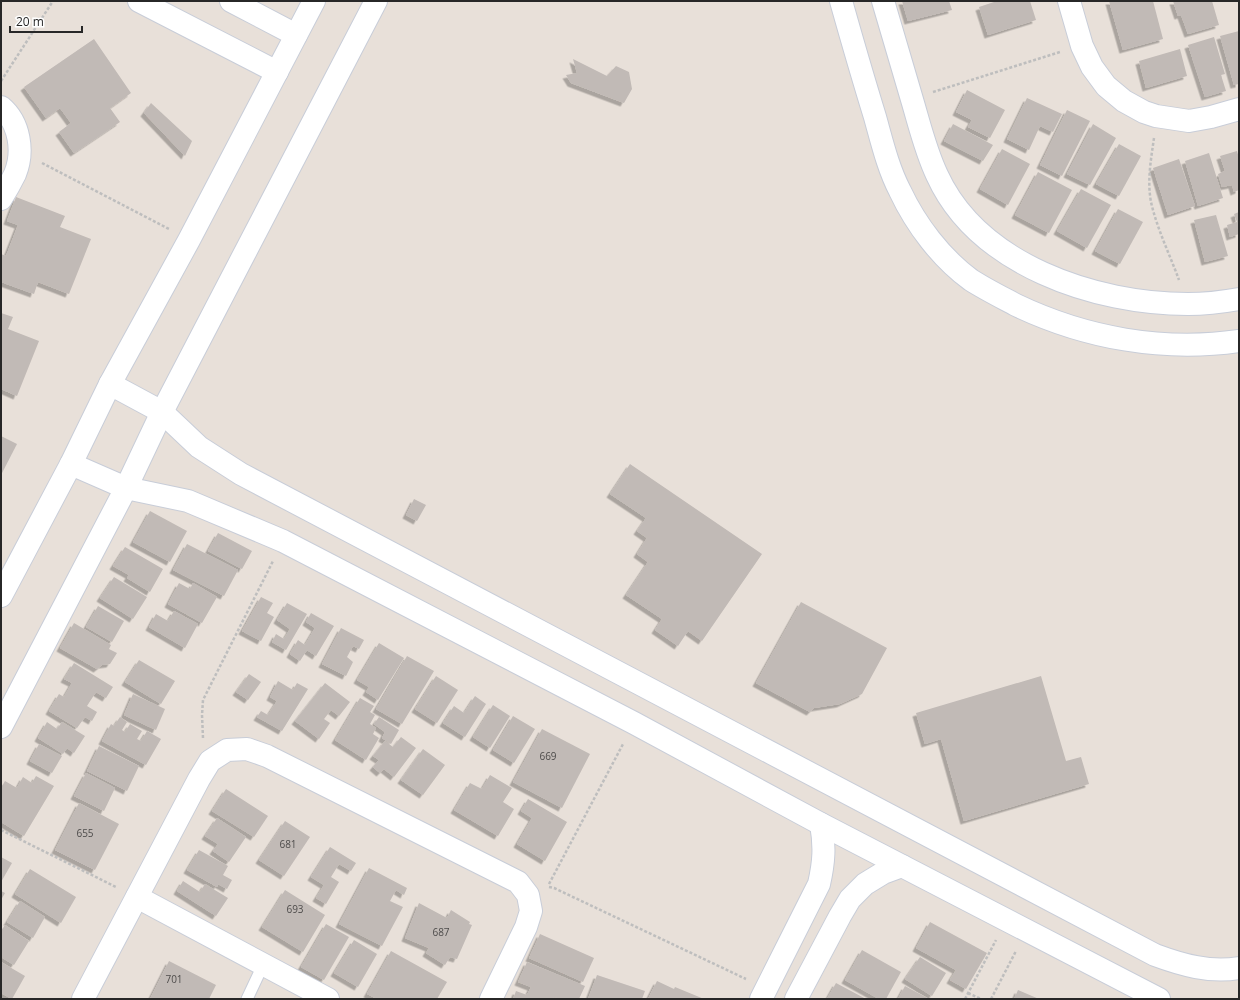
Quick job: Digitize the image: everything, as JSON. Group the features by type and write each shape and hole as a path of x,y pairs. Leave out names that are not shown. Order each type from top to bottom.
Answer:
{"street":[{"path":"139,1 277,72"},
{"path":"231,1 296,35"},
{"path":"1,596 71,464 110,384 189,240 314,1"},
{"path":"1,727 126,488 162,412 376,1"},
{"path":"841,1 886,154 899,191 918,224 942,254 971,280 1004,299 1038,315 1073,328 1110,337 1147,343 1185,345 1222,344 1239,341"},
{"path":"883,1 924,142 937,175 953,202 973,227 997,248 1050,276 1088,290 1121,298 1188,304 1239,299"},
{"path":"1069,1 1082,46 1092,67 1106,86 1124,101 1144,112 1156,116 1189,121 1211,117 1239,109"},
{"path":"1,107 7,112 17,131 20,152 15,173 1,199"},
{"path":"110,384 162,412 199,447 241,474 1155,955 1179,964 1204,969 1230,970 1239,968"},
{"path":"71,464 126,488 188,501 283,541 634,723 821,824 1159,999"},
{"path":"83,999 199,779 210,761 227,750 247,749 267,756 518,882 528,895 531,911 526,927 491,999"},
{"path":"763,994 819,884 824,864 824,844 821,824"},
{"path":"796,999 850,899 865,884 883,873 902,866"},
{"path":"137,897 328,999"},
{"path":"811,902 840,916"}],"lane":[{"path":"247,999 263,965"}],"path":[{"path":"1,81 54,1"},
{"path":"912,99 1082,46"},
{"path":"1156,116 1149,178 1151,202 1188,304"},
{"path":"20,152 189,240"},
{"path":"210,761 202,731 203,700 283,541"},
{"path":"634,723 548,887 554,888 763,994"},
{"path":"1,830 137,897"},
{"path":"965,999 1006,920"},
{"path":"991,999 1026,931"},
{"path":"968,993 981,999"}],"building":[{"path":"902,1 949,1 952,10 908,21"},
{"path":"997,1 1030,1 1036,20 988,35 979,7"},
{"path":"1109,1 1153,1 1163,39 1123,50"},
{"path":"1173,1 1212,1 1219,25 1188,34 1181,15 1178,16"},
{"path":"1239,31 1239,84 1234,85 1220,36"},
{"path":"1214,37 1225,74 1221,75 1226,91 1205,97 1188,45"},
{"path":"94,39 131,93 110,108 120,122 74,153 59,132 71,123 60,108 46,118 24,87"},
{"path":"1180,49 1187,76 1146,88 1139,61"},
{"path":"573,59 607,76 616,66 629,72 632,89 624,103 571,83 566,75 577,73"},
{"path":"967,90 1005,110 990,138 968,127 972,120 956,112"},
{"path":"1027,98 1062,114 1053,132 1040,126 1029,150 1007,139"},
{"path":"151,103 192,141 185,156 144,113"},
{"path":"1067,110 1090,121 1062,176 1040,165"},
{"path":"953,124 993,145 983,161 944,141"},
{"path":"1093,124 1116,138 1090,185 1067,174"},
{"path":"1119,144 1141,156 1119,196 1096,184"},
{"path":"1002,149 1030,164 1008,205 980,189"},
{"path":"1237,151 1239,158 1239,190 1234,192 1232,185 1222,187 1218,174 1225,171 1220,156"},
{"path":"1209,153 1223,198 1198,206 1185,161"},
{"path":"1179,159 1195,206 1168,215 1153,168"},
{"path":"1038,172 1072,190 1049,233 1015,215"},
{"path":"1081,189 1111,205 1087,248 1057,231"},
{"path":"16,197 65,216 60,227 91,239 69,294 38,282 34,294 1,282 1,254 6,256 18,225 7,221"},
{"path":"1118,209 1143,222 1120,264 1095,251"},
{"path":"1239,212 1239,234 1230,237 1227,225 1237,222 1234,214"},
{"path":"1216,215 1228,256 1205,262 1194,220"},
{"path":"1,313 13,317 8,329 39,341 17,396 1,389"},
{"path":"1,436 17,444 1,475"},
{"path":"630,464 762,554 702,641 688,631 678,646 655,630 662,619 626,595 648,562 637,554 647,538 637,531 646,518 610,494"},
{"path":"414,499 426,505 417,521 406,515"},
{"path":"150,511 187,531 170,562 133,542"},
{"path":"218,533 252,551 242,569 208,551"},
{"path":"187,544 238,570 224,596 173,570"},
{"path":"125,547 163,569 150,592 127,578 129,575 113,566"},
{"path":"114,577 147,597 133,619 100,598"},
{"path":"179,583 190,589 193,583 217,597 202,623 168,604"},
{"path":"261,597 273,603 267,613 274,617 261,641 242,631"},
{"path":"801,602 887,648 862,694 840,704 814,708 810,712 756,683"},
{"path":"287,603 307,614 286,650 272,642 276,634 284,639 290,629 277,620"},
{"path":"98,606 124,621 112,642 86,627"},
{"path":"174,611 198,624 185,648 149,627 156,614 168,621"},
{"path":"311,613 334,626 316,656 307,650 300,661 290,654 298,640 305,645 315,628 306,622"},
{"path":"74,623 111,645 109,649 117,653 110,664 102,665 97,669 60,648"},
{"path":"341,628 364,640 359,649 353,646 347,657 353,662 346,676 322,664"},
{"path":"379,643 404,658 378,700 366,692 369,687 357,680"},
{"path":"407,656 434,671 402,724 376,709"},
{"path":"139,660 175,681 161,704 125,682"},
{"path":"74,663 113,687 106,698 96,692 87,706 97,712 92,721 85,717 77,728 49,711 59,694 64,697 72,683 64,679"},
{"path":"249,674 261,682 248,700 236,692"},
{"path":"436,676 458,690 437,723 415,709"},
{"path":"1041,676 1066,761 1081,757 1089,784 964,821 941,739 925,744 916,713"},
{"path":"278,681 293,690 297,683 308,689 282,731 257,717 261,711 268,715 277,701 270,697"},
{"path":"325,683 350,702 339,716 331,710 324,719 330,723 319,739 295,721"},
{"path":"133,694 165,709 156,730 124,715"},
{"path":"475,696 486,704 465,737 443,723 454,706 464,713"},
{"path":"360,698 374,706 370,712 375,715 370,724 376,728 373,734 379,738 366,760 335,740"},
{"path":"493,705 510,716 490,748 473,737"},
{"path":"513,716 535,729 514,763 493,750"},
{"path":"120,717 127,722 122,730 125,732 130,724 142,731 137,739 141,741 147,731 161,739 146,765 102,741 111,724 114,726"},
{"path":"379,717 399,730 391,744 382,738 385,732 374,724"},
{"path":"47,722 57,729 62,722 85,736 74,753 67,748 63,754 38,738"},
{"path":"542,729 590,754 562,808 513,782"},
{"path":"401,737 416,748 394,777 384,769 380,773 373,767 379,760 373,756 385,741 393,747"},
{"path":"39,744 62,756 52,773 30,761"},
{"path":"99,746 139,766 127,791 87,771"},
{"path":"423,749 445,765 423,795 401,780"},
{"path":"86,773 115,788 104,811 74,796"},
{"path":"490,775 512,788 503,802 514,809 498,836 454,810 470,783 482,789"},
{"path":"36,776 54,786 24,836 1,822 1,788 5,781 17,788 23,777 32,783"},
{"path":"226,789 268,816 254,837 212,811"},
{"path":"528,799 567,822 545,861 517,844 532,818 521,811"},
{"path":"79,803 119,824 95,870 55,850"},
{"path":"217,818 246,837 229,862 213,851 218,844 205,836"},
{"path":"285,821 310,837 284,876 259,860"},
{"path":"330,847 356,863 351,871 339,864 331,877 339,882 326,904 316,898 324,885 311,877"},
{"path":"199,850 228,866 223,875 232,880 227,889 218,884 217,887 187,870"},
{"path":"1,857 12,863 1,882"},
{"path":"369,868 407,888 404,895 396,890 390,901 403,907 382,946 339,924"},
{"path":"30,869 76,897 61,923 15,894"},
{"path":"183,881 200,892 205,884 228,898 216,916 177,891"},
{"path":"285,890 325,915 303,952 262,927"},
{"path":"1,891 5,893 1,900"},
{"path":"20,901 45,917 33,938 7,922"},
{"path":"419,903 447,918 451,910 470,922 469,924 472,925 457,959 450,957 445,965 426,953 429,948 405,938"},
{"path":"930,922 987,953 966,989 950,980 956,970 916,948"},
{"path":"326,924 349,937 324,980 301,967"},
{"path":"5,925 29,941 14,965 1,957 1,931"},
{"path":"540,934 594,958 583,982 529,958"},
{"path":"354,940 377,954 358,987 334,973"},
{"path":"862,950 901,972 886,999 879,999 845,980"},
{"path":"391,951 447,982 437,999 377,999 367,994"},
{"path":"920,957 946,973 932,996 905,979"},
{"path":"169,961 216,985 209,999 150,999"},
{"path":"1,962 25,976 12,999 1,993"},
{"path":"527,962 585,986 579,999 560,999 554,997 553,999 513,999 516,991 527,995 531,987 518,982"},
{"path":"597,975 645,991 642,999 588,999"},
{"path":"657,981 674,989 675,987 704,999 648,999"},
{"path":"836,983 866,999 827,999"},
{"path":"905,986 929,999 898,999"},
{"path":"1018,990 1039,999 1014,999"}]}
